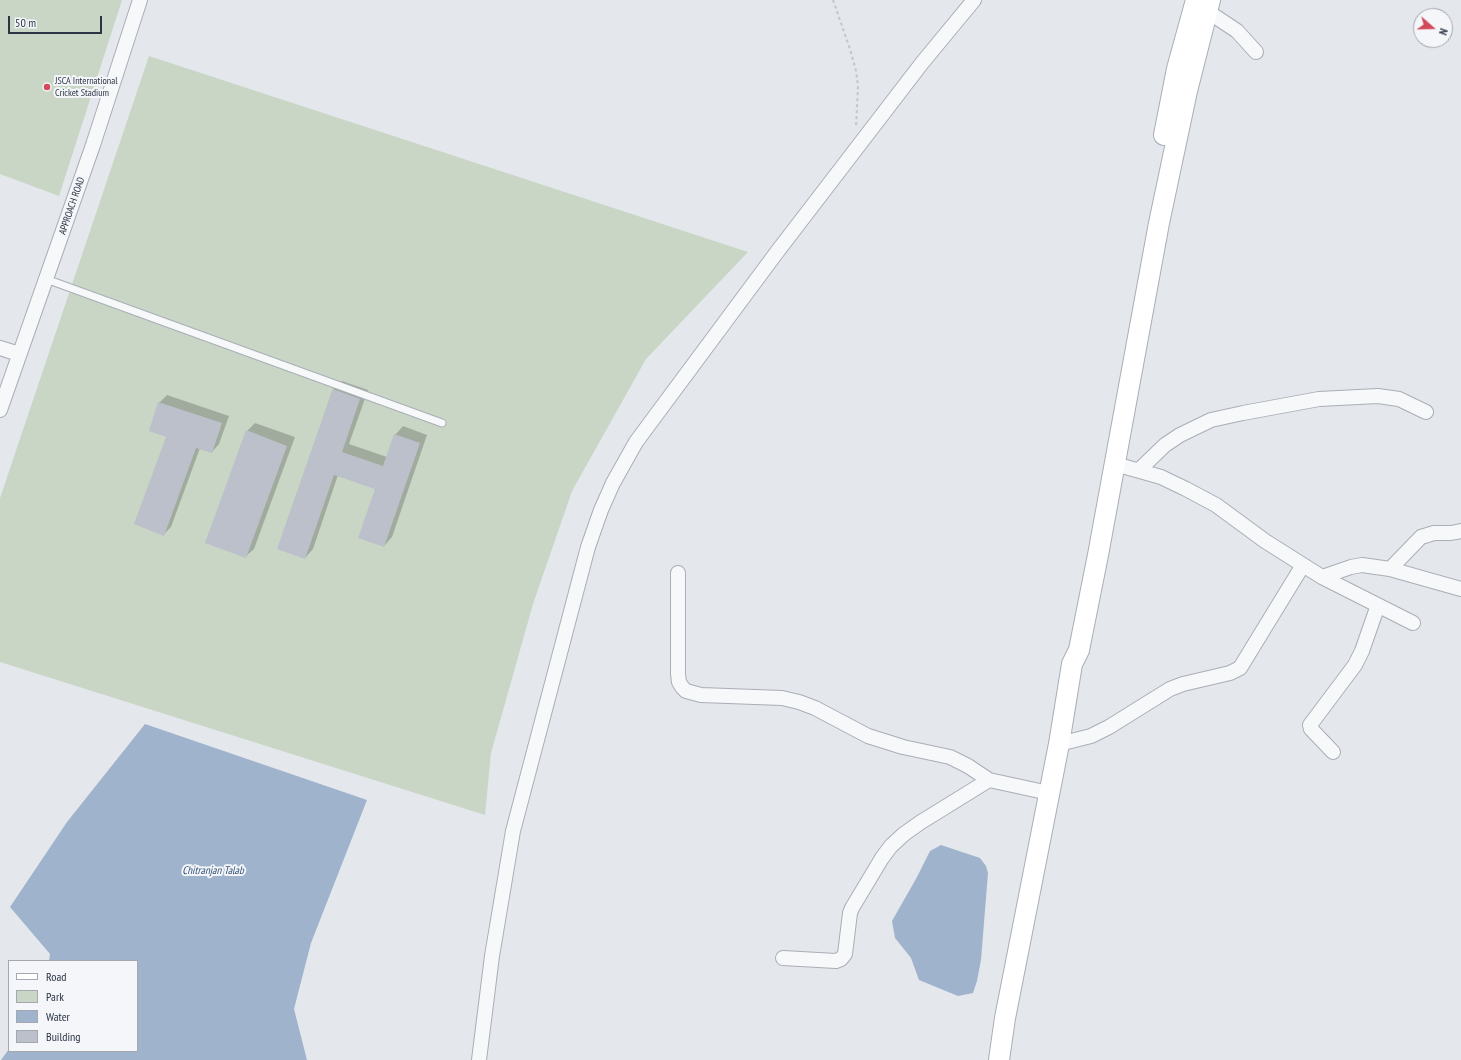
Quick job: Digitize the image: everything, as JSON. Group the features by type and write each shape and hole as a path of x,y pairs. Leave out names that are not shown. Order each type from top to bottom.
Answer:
{"main road":[{"path":"999,1060 1005,1018 1059,744 1072,664 1079,650 1159,223 1204,5"},
{"path":"1072,664 1069,649 1070,642 1142,246 1177,69 1189,23 1204,5"}],"street":[{"name":"APPROACH ROAD","path":"0,410 93,145 140,0"},
{"path":"479,1060 492,956 513,831 588,547 601,510 613,483 636,442 854,150 922,63 974,0"},
{"path":"1204,5 1214,15 1237,31 1256,52"},
{"path":"0,348 20,354"},
{"path":"1139,470 1165,445 1180,435 1211,420 1243,413 1319,399 1378,396 1399,399 1426,412"},
{"path":"1115,464 1161,477 1216,505 1265,541 1322,577 1413,623"},
{"path":"1390,569 1421,537 1434,533 1451,533 1461,531"},
{"path":"1059,744 1091,736 1109,727 1170,689 1183,684 1230,673 1240,668 1303,565"},
{"path":"1322,577 1351,566 1362,565 1390,569 1461,589"},
{"path":"678,573 678,674 679,682 686,691 701,695 782,698 798,702 815,708 868,736 896,745 950,757 989,780 1049,793"},
{"path":"1333,752 1311,729 1310,725 1355,665 1362,651 1378,606"},
{"path":"783,958 836,961 841,959 845,954 850,913 852,908 878,864 891,846 915,826 989,780"}],"lane":[{"path":"46,279 442,424"}],"path":[{"path":"833,0 856,71 858,105 854,150"}],"green space":[{"name":"JSCA International Cricket Stadium","path":"0,0 122,0 59,196 0,174"},
{"path":"149,56 748,252 646,359 572,491 533,604 491,753 485,815 0,662 0,498"}],"water":[{"name":"Chitranjan Talab","path":"145,724 367,800 311,943 294,1009 307,1060 1,1060 8,1050 8,1052 138,1052 138,960 49,960 50,954 10,907 67,822"},
{"path":"941,845 980,858 986,866 988,873 981,960 977,981 973,993 958,996 919,980 911,958 895,938 892,921 930,851"}],"building":[{"path":"333,389 360,399 342,452 383,466 394,434 420,443 384,547 358,538 375,489 334,475 305,559 277,549"},
{"path":"158,402 222,423 212,453 196,448 164,536 134,524 166,437 149,431"},
{"path":"246,430 287,446 246,558 205,543"}],"place":[{"name":"JSCA International Cricket Stadium","path":"47,87"}]}
